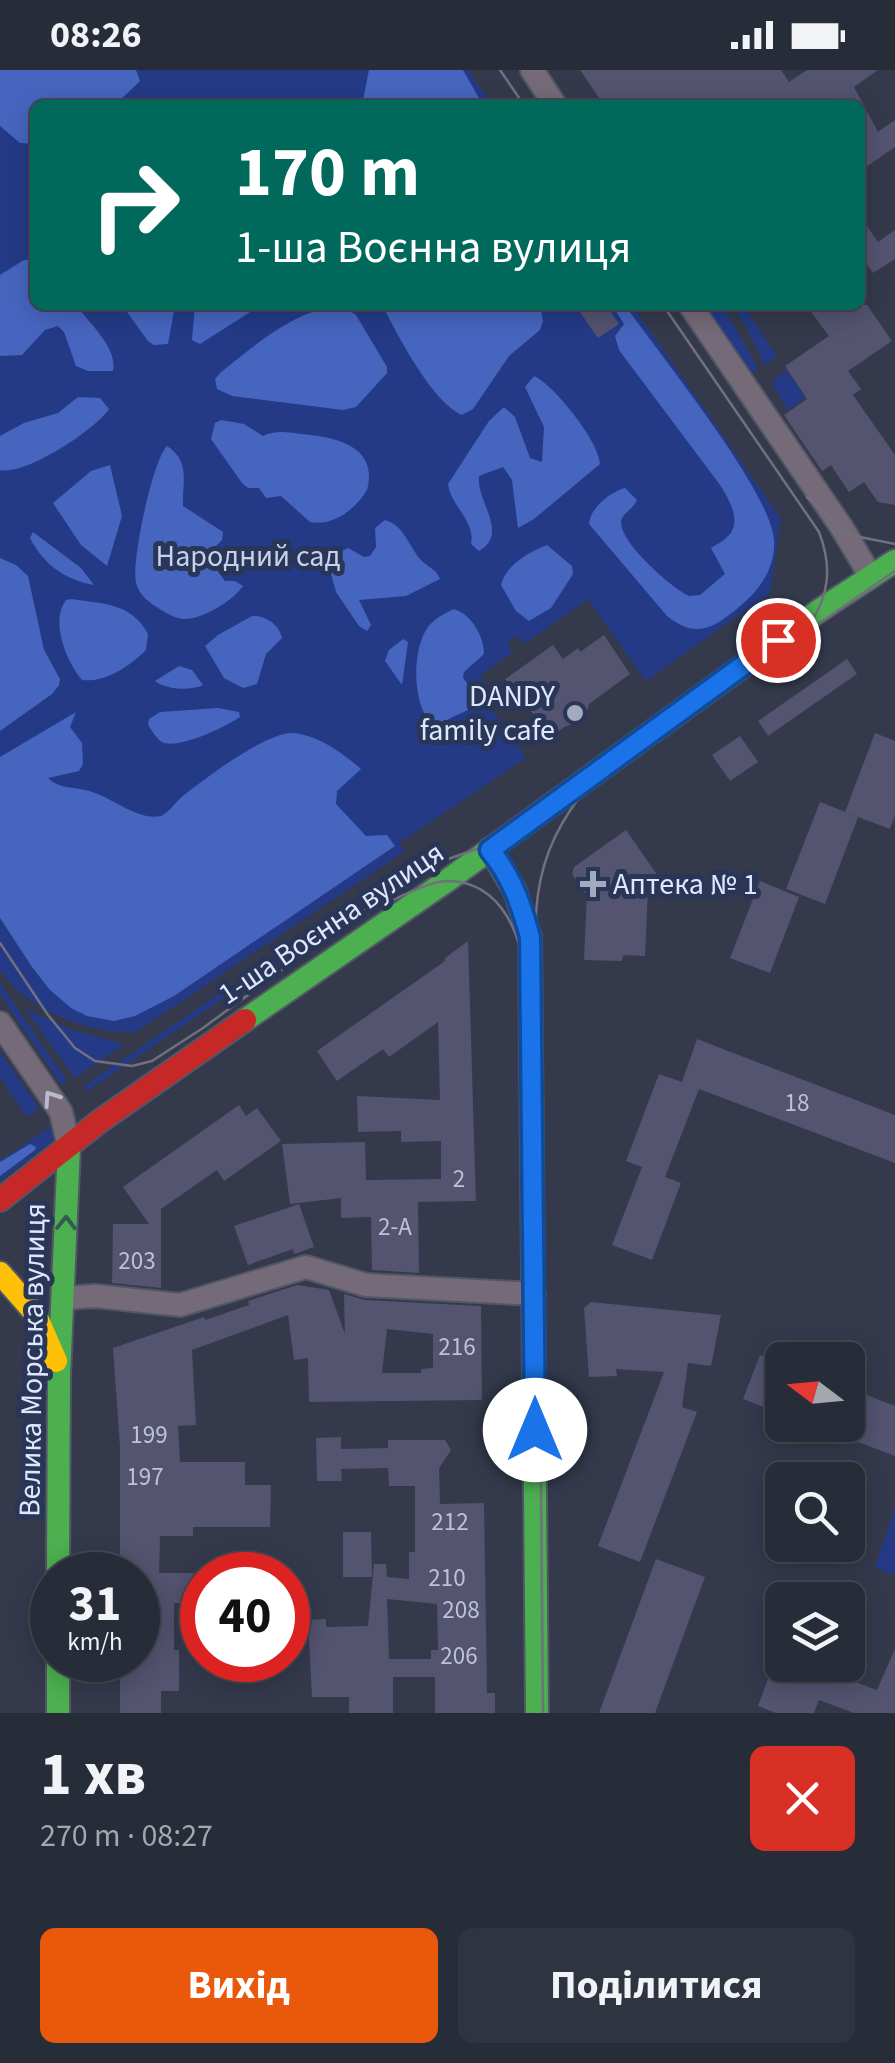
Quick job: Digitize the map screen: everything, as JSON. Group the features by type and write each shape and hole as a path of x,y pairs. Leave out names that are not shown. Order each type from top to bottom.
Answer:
{"street":[{"path":"532,70 552,100"},
{"path":"693,310 870,575"},
{"name":"1-ша Воєнна вулиця","path":"0,1200 100,1120 490,850 574,785 895,560"},
{"path":"490,850 507,870 530,937 537,1713"},
{"path":"0,1022 61,1112 69,1148"},
{"name":"Велика Морська вулиця","path":"58,1552 59,1374 69,1148"},
{"path":"64,1298 96,1296 180,1305 306,1268 366,1284 534,1294"},
{"path":"0,1273 34,1308 45,1328 59,1374"},
{"path":"58,1682 58,1713"}],"green space":[{"name":"Народний сад","path":"0,70 468,70 489,100 30,100 30,310 635,310 781,519 770,593 646,681 588,599 524,644 518,635 507,643 512,652 480,676 495,699 488,704 526,758 399,843 405,851 136,1032 98,1029 60,1017 26,997 0,970"},
{"path":"708,310 725,310 758,368 752,373"},
{"path":"735,310 746,310 777,357 764,365"},
{"path":"787,370 805,398 788,410 774,387 775,378"},
{"path":"411,863 415,868 87,1091 84,1086"},
{"path":"0,983 67,1081 61,1084 0,994"},
{"path":"25,1009 73,1030 124,1044 75,1078"},
{"path":"0,1052 39,1108 27,1117 0,1077"},
{"path":"51,1126 52,1142 0,1181 0,1161"},
{"path":"895,1507 895,1575 875,1568"}],"shaded area":[{"path":"0,70 136,70 140,81 120,100 30,100 30,144 20,143 0,126"},
{"path":"369,70 463,70 480,100 363,100"},
{"path":"30,259 30,310 80,310 107,345 113,371 88,371 76,366 64,332 58,326 45,330 22,355 0,356 0,275"},
{"path":"126,310 174,310 168,344 154,345"},
{"path":"195,310 253,310 200,344 192,340"},
{"path":"349,310 356,315 387,367 387,373 356,407 343,410 232,396 217,389 215,379 220,373 278,329 310,313"},
{"path":"385,310 541,310 540,330 509,356 473,409 462,415 427,382"},
{"path":"615,310 629,310 734,456 768,517 774,540 771,565 759,587 722,620 700,629 687,628 667,616 589,524 602,502 625,488 637,500 622,518 626,538 658,574 689,596 700,595 725,574 711,548 731,533 731,505 619,350 615,336 624,324"},
{"path":"534,376 553,390 574,415 592,442 600,464 518,528 512,480 503,467 479,476 492,535 479,551 471,544 470,528 448,484 489,421 504,407 515,417 530,458 542,462 544,427 525,387"},
{"path":"78,397 100,398 109,409 59,450 26,466 0,470 0,436 24,423 58,413"},
{"path":"221,420 244,424 263,436 291,433 351,446 366,463 367,490 343,515 327,522 310,522 281,496 266,498 259,488 248,488 242,483 211,439 215,423"},
{"path":"167,446 182,466 183,506 223,532 222,540 210,552 216,569 225,581 243,586 217,608 183,619 155,606 143,596 136,582 144,511"},
{"path":"110,465 122,516 107,566 81,545 53,503 91,471"},
{"path":"385,520 403,532 418,557 440,579 406,596 359,600 371,625 367,631 359,626 336,592 328,563 333,555 348,548 370,556 376,547 375,528"},
{"path":"33,532 81,568 94,585 65,575 49,563 30,538"},
{"path":"547,545 572,566 573,574 551,608 529,621 516,611 501,585 513,565"},
{"path":"0,558 28,576 44,650 60,679 52,694 0,731"},
{"path":"66,600 116,607 134,616 148,634 146,650 117,672 82,680 70,662 60,630 61,609"},
{"path":"454,609 471,621 482,640 484,654 464,672 463,678 478,697 472,708 434,726 418,693 419,650 430,624"},
{"path":"252,616 271,621 282,638 266,654 257,684 243,688 224,678 205,646"},
{"path":"403,639 408,642 402,685 385,661 389,650"},
{"path":"179,666 192,670 203,685 179,689 155,681"},
{"path":"218,708 239,712 240,717 192,740 164,743 148,725 149,719 160,712"},
{"path":"76,712 70,727 82,743 83,764 79,771 48,778 56,784 95,793 142,815 161,816 194,787 252,748 281,735 301,734 329,745 361,769 337,791 336,804 366,836 387,835 395,846 174,996 135,1016 114,1021 87,1016 50,990 0,918 0,757"},
{"path":"30,1144 35,1150 0,1176 0,1162"}],"building":[{"path":"580,70 781,70 789,82 807,70 878,70 854,87 861,100 601,100"},
{"path":"865,108 878,132 895,120 895,147 865,168"},
{"path":"865,223 878,242 895,230 895,259 873,273 865,261"},
{"path":"867,305 892,341 848,371 861,389 853,395 895,455 895,505 878,502 864,482 849,492 831,465 822,471 784,415 807,399 785,366 829,336 810,310 865,310"},
{"path":"578,310 609,310 619,324 598,338"},
{"path":"604,635 630,674 589,704 585,720 564,727 552,737 505,679 553,645 563,659"},
{"path":"847,659 857,674 768,736 758,721"},
{"path":"875,733 895,741 895,815 890,829 845,812"},
{"path":"740,736 758,762 730,781 712,755"},
{"path":"820,802 858,817 825,904 786,889"},
{"path":"626,830 660,879 648,888 645,956 623,955 622,961 584,960 587,895 572,874 574,867"},
{"path":"760,881 799,897 770,973 730,958"},
{"path":"468,941 476,1201 418,1202 419,1273 372,1270 371,1217 341,1218 341,1198 290,1204 282,1144 365,1142 366,1180 441,1179 441,1141 401,1142 401,1131 358,1132 357,1096 440,1100 438,1022 389,1057 383,1049 337,1081 317,1051"},
{"path":"697,1039 895,1115 895,1163 699,1089 665,1177 681,1183 652,1260 612,1245 642,1167 626,1161 659,1074 682,1082"},
{"path":"239,1105 246,1116 257,1108 281,1141 224,1181 217,1170 161,1209 161,1288 112,1283 113,1224 149,1224 123,1187"},
{"path":"299,1204 314,1247 294,1254 293,1249 248,1265 234,1226"},
{"path":"297,1285 329,1290 345,1334 344,1294 365,1300 481,1306 482,1400 309,1402 308,1358 294,1360 288,1315 192,1350 196,1425 178,1426 180,1462 245,1462 245,1485 271,1485 270,1527 193,1527 193,1536 160,1536 160,1552 120,1552 120,1447 113,1348 249,1305 248,1301","holes":["387,1329 433,1334 433,1368 421,1369 421,1373 382,1373"]},
{"path":"591,1302 721,1315 711,1366 688,1363 682,1407 697,1412 640,1562 598,1546 664,1372 616,1369 617,1376 589,1377 584,1308"},
{"path":"760,1355 765,1357 765,1407 743,1399"},
{"path":"865,1395 895,1406 895,1456 858,1442 865,1442"},
{"path":"341,1437 341,1449 388,1448 388,1440 445,1440 451,1450 439,1468 440,1504 484,1503 487,1693 495,1693 495,1713 435,1713 435,1677 393,1677 393,1713 349,1713 349,1697 312,1697 310,1620 326,1619 326,1627 368,1626 374,1564 386,1564 387,1577 409,1579 409,1552 415,1552 415,1486 389,1486 388,1468 341,1469 342,1481 317,1481 316,1438","holes":["387,1599 437,1604 438,1650 431,1650 431,1659 389,1659"]},
{"path":"343,1532 371,1532 372,1577 343,1577"},
{"path":"656,1559 705,1577 655,1713 599,1713"},
{"path":"160,1573 180,1573 180,1603 174,1603 179,1691 161,1691 161,1713 120,1713 120,1682 160,1682"},
{"path":"895,1649 895,1713 854,1713 819,1700 814,1713 776,1713 758,1706 767,1682 855,1682 877,1690"}],"tram line":[{"path":"500,70 521,100"},
{"path":"666,310 819,532 827,580 809,625"},
{"path":"807,497 850,535 895,544"},
{"path":"0,943 75,1048 95,1061 132,1066 152,1061 406,879 434,864 502,840 533,821 895,571"},
{"path":"543,1713 536,913 549,851 581,795"},
{"path":"390,901 443,881 468,884 483,891 496,902 514,930 524,979"}],"traffic: fast":[{"path":"245,1020 448,880 820,610 895,561"},
{"path":"490,849 515,891 530,937 537,1713"},
{"path":"58,1552 59,1375 69,1147"},
{"path":"58,1682 58,1713"}],"traffic: slow":[{"path":"0,1273 35,1313 56,1361"}],"traffic: jam":[{"path":"0,1200 100,1121 245,1020"}],"place":[{"name":"DANDY family cafe","path":"575,713"},
{"name":"Аптека № 1","path":"593,884"}],"route":[{"path":"535,1430 530,937 507,870 490,850 574,785 778,640"}]}
